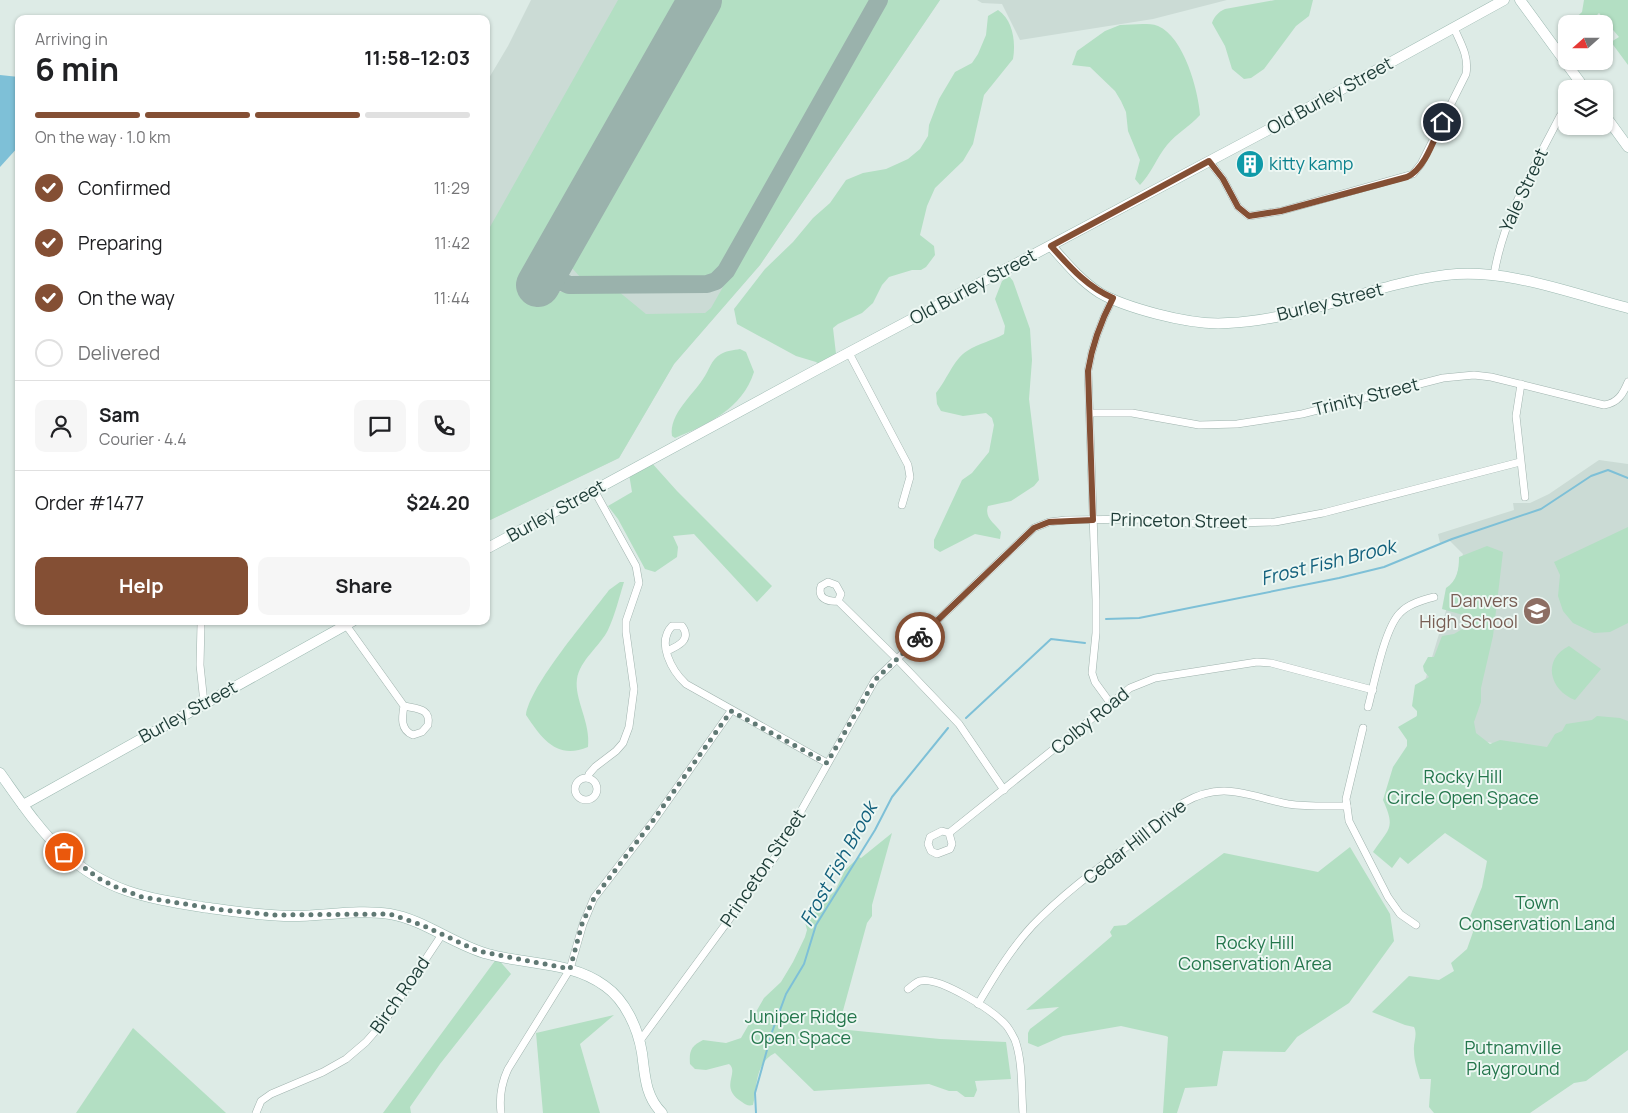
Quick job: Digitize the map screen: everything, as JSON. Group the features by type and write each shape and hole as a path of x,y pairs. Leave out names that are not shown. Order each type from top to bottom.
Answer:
{"main road":[{"name":"Old Burley Street","path":"626,473 1209,161 1504,0"},
{"path":"1520,0 1578,80"},
{"path":"1613,126 1628,147"},
{"name":"Burley Street","path":"1051,246 1079,276 1101,293 1139,310 1188,321 1228,324 1283,315 1412,281 1447,275 1494,275 1523,280 1628,308"},
{"name":"Burley Street","path":"490,547 626,473"},
{"name":"Burley Street","path":"23,805 346,625"},
{"path":"0,773 48,837 78,865 104,881 132,894 222,910 275,915 390,914 422,925 441,936 490,955 570,969 589,976 613,992 621,1001 631,1019 639,1042 646,1086 650,1098 662,1113"}],"street":[{"path":"1209,161 1223,179 1238,207 1249,216 1281,211 1413,174 1421,164 1466,74 1468,62 1454,28"},
{"name":"Yale Street","path":"1494,275 1497,255 1508,222 1558,120"},
{"path":"1110,704 1095,682 1092,672 1096,633 1088,371 1090,356 1103,316 1113,298"},
{"path":"849,353 895,436 908,465 910,477 902,505"},
{"name":"Trinity Street","path":"1090,413 1132,414 1199,425 1237,424 1302,414 1458,376 1491,377 1604,405 1616,401 1622,396 1628,382"},
{"path":"1521,384 1516,416 1525,497"},
{"name":"Princeton Street","path":"639,1042 775,857 875,680 1034,528 1049,522 1093,520 1144,519 1202,524 1275,522 1323,513 1520,462"},
{"path":"588,778 589,774 596,767 623,743 629,727 634,690 626,621 639,583 636,566 594,490"},
{"path":"1368,707 1388,634 1396,617 1406,608 1434,597"},
{"path":"838,601 897,659 958,724 1004,790"},
{"path":"201,625 200,665 204,703"},
{"path":"351,625 404,706 402,721 404,729 413,735 422,732 428,725 429,716 420,708 404,706"},
{"path":"667,651 675,674 686,684 731,711 827,763"},
{"name":"Colby Road","path":"949,833 1130,688 1155,678 1257,662 1296,668 1373,690"},
{"path":"501,1113 500,1094 508,1069 570,969 582,924 594,898 652,822 731,711"},
{"path":"1364,728 1346,806 1352,829 1388,897 1400,914 1416,925"},
{"name":"Cedar Hill Drive","path":"978,1004 1004,960 1032,927 1057,903 1183,803 1196,796 1215,790 1303,806 1346,806"},
{"name":"Birch Road","path":"256,1113 261,1101 271,1094 324,1072 366,1042 386,1019 441,936"},
{"path":"908,989 920,981 931,981 953,990 978,1004 1006,1025 1016,1042 1023,1113"}],"shaded area":[{"path":"531,0 940,0 760,265 674,364 619,458 490,520 490,76 508,46"},
{"path":"977,0 1227,0 1153,19 1020,40 1002,4 982,3"},
{"name":"Danvers High School","path":"1599,460 1628,464 1628,767 1414,729 1421,694 1463,554 1449,540 1440,543 1438,534 1514,510 1513,503 1530,503 1549,494"}],"green space":[{"path":"618,0 683,0 525,278 552,292 618,291 646,314 705,313 711,308 886,0 940,0 760,265 674,364 619,458 490,520 490,227"},
{"path":"717,0 873,0 717,273 709,277 581,278 572,268 571,257"},
{"path":"1275,0 1313,0 1309,16 1296,26 1264,69 1251,78 1244,79 1232,69 1225,46 1212,23 1218,13 1225,9"},
{"path":"1584,0 1628,0 1628,65 1613,45 1613,41 1619,37 1613,30 1613,15 1601,15 1599,13 1597,15 1579,15 1582,12"},
{"path":"998,10 1010,25 1014,39 1013,59 984,95 973,144 963,161 935,188 927,206 920,235 934,246 935,255 926,267 921,270 912,270 889,277 882,285 873,303 862,313 833,328 836,354 831,368 823,367 816,362 796,356 737,324 734,309 765,269 793,242 813,218 830,203 846,180 863,173 886,169 908,159 920,149 928,136 929,125 939,99 955,72 972,63 978,54 986,35 988,16"},
{"path":"1143,24 1158,26 1167,32 1182,52 1193,79 1200,115 1167,145 1140,185 1135,179 1140,160 1128,131 1126,112 1121,101 1115,91 1090,67 1072,65 1077,51 1105,31 1120,25"},
{"path":"1009,276 1013,281 1030,329 1032,360 1029,399 1039,480 1034,486 1011,501 988,506 989,517 1001,532 1000,539 975,534 940,552 934,548 934,540 962,480 972,473 989,452 994,425 992,418 986,413 963,416 941,411 937,404 936,393 962,355 976,346 1004,334 1005,326 995,299 1002,281"},
{"path":"740,349 746,352 754,372 749,385 741,396 722,414 711,421 675,438 672,436 674,420 682,406 703,379 710,365 723,353"},
{"path":"651,462 677,491 772,586 757,602 694,534 673,536 678,547 677,557 655,572 645,569 618,519 608,506 632,492 629,474"},
{"path":"1628,527 1628,623 1610,632 1594,633 1573,623 1563,611 1558,596 1560,575 1554,562"},
{"path":"1487,546 1503,552 1493,636 1481,688 1481,702 1474,722 1476,733 1490,744 1500,740 1547,747 1555,734 1562,731 1566,724 1592,720 1597,716 1620,718 1628,721 1628,1050 1586,1081 1574,1083 1530,1113 1434,1113 1429,1107 1431,1079 1420,1079 1416,1065 1414,1048 1416,1033 1414,1027 1372,1012 1409,976 1439,980 1454,971 1451,963 1467,949 1473,932 1469,919 1482,887 1487,861 1445,833 1408,864 1400,857 1392,868 1373,852 1389,828 1389,817 1383,800 1393,767 1407,746 1407,740 1398,727 1417,716 1417,711 1412,706 1415,685 1429,677 1424,671 1423,666 1428,657 1434,657 1442,636 1454,634 1464,628 1463,615 1442,609 1446,588 1457,575 1459,557"},
{"path":"620,582 624,582 608,630 586,659 577,679 578,695 587,729 588,747 567,751 559,749 544,739 526,715 530,702 561,651 609,590"},
{"path":"1569,646 1601,669 1575,700 1559,689 1552,674 1552,666 1555,659 1560,652"},
{"name":"Juniper Ridge Open Space","path":"892,833 872,905 872,916 867,923 838,1029 940,1039 1006,1042 1011,1079 975,1081 977,1090 974,1097 965,1097 957,1091 949,1091 929,1084 814,1091 775,1053 763,1063 760,1069 753,1105 745,1104 731,1091 732,1068 729,1064 706,1070 695,1069 690,1064 692,1049 703,1040 726,1043 741,1038 764,998 781,982 793,962 805,937 807,930 805,922 809,915 835,891 845,870 859,857 861,858"},
{"name":"Rocky Hill Conservation Area","path":"1350,847 1390,914 1394,941 1349,1003 1297,1037 1285,1052 1223,1051 1217,1086 1185,1088 1177,1113 1163,1113 1168,1037 1121,1026 1063,1036 1038,1047 1028,1043 1030,1029 1059,1007 1026,1010 1112,936 1110,932 1114,926 1126,925 1224,853 1318,872"},
{"path":"497,958 511,974 440,1064 410,1107 411,1113 383,1113"},
{"path":"614,1015 580,1044 600,1113 543,1113 536,1033"},
{"path":"133,1028 226,1113 76,1113"}],"water":[{"path":"0,75 15,77 15,150 0,167"}],"waterway":[{"name":"Frost Fish Brook","path":"1106,619 1139,618 1339,578 1384,567 1452,539 1541,509 1591,476 1608,470 1628,478"},
{"name":"Frost Fish Brook","path":"966,718 1051,639 1085,643"},
{"name":"Frost Fish Brook","path":"756,1113 755,1093 772,1032 786,994 804,964 816,925 875,830 892,797 948,728"}],"taxiway":[{"path":"552,261 556,279 569,285 707,284 716,281 726,271 879,0"}],"runway":[{"path":"538,285 700,0"}],"way so far":[{"path":"64,852 78,865 98,878 142,897 222,910 275,915 390,914 422,925 460,944 490,955 570,969 582,924 594,898 652,822 731,711 827,763 875,680 920,637"}],"place":[{"name":"kitty kamp","path":"1250,164"},
{"name":"Danvers High School","path":"1537,611"}],"route":[{"path":"920,637 1034,528 1049,522 1093,520 1088,371 1090,356 1103,316 1113,298 1101,293 1079,276 1051,246 1209,161 1223,179 1238,207 1249,216 1281,211 1407,177 1413,174 1421,164 1442,122"}],"park label":[{"name":"Rocky Hill Circle Open Space","path":"1463,788"},
{"name":"Town Conservation Land","path":"1537,913"},
{"name":"Putnamville Playground","path":"1513,1058"}]}
